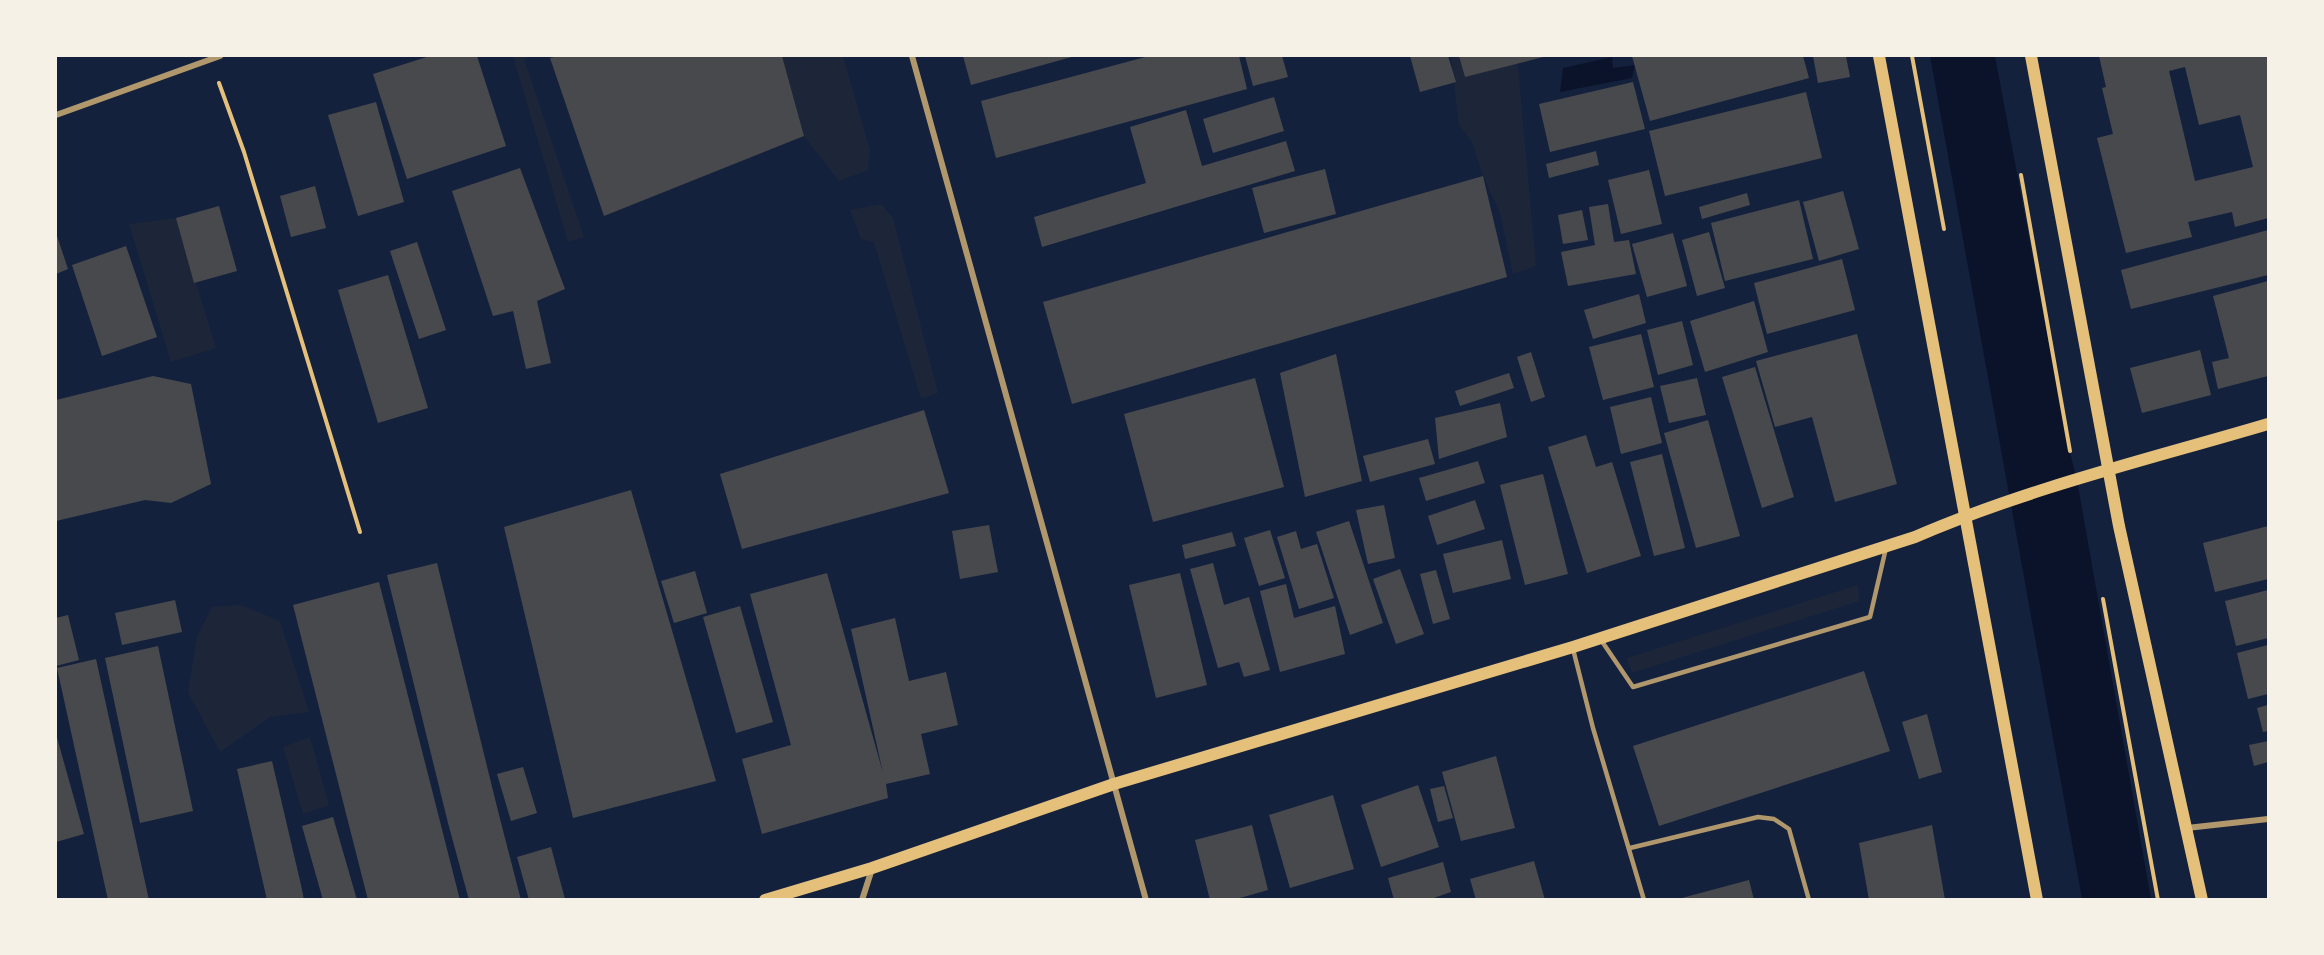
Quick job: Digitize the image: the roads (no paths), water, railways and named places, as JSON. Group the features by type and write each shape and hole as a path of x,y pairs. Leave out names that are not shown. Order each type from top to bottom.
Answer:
{"main road":[{"path":"1879,56 2037,900"},
{"path":"2031,56 2108,471 2202,900"},
{"path":"765,900 872,868 1114,784 1572,647 1915,537 1964,516 2268,424"}],"street":[{"path":"56,115 220,56"},
{"path":"912,56 1146,900"},
{"path":"2187,828 2268,819"},
{"path":"862,900 872,868"}],"lane":[{"path":"1599,638 1633,687 1870,617 1887,546"},
{"path":"1572,647 1593,728 1644,900"},
{"path":"1629,848 1758,817 1774,819 1789,829 1809,900"}]}
